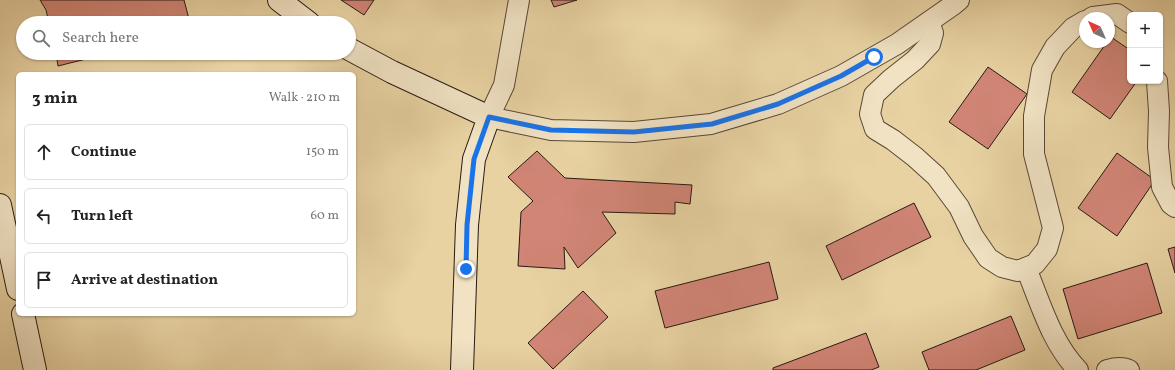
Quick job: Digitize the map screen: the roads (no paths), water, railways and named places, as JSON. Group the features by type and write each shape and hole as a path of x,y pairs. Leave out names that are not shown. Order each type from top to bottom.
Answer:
{"street":[{"path":"279,0 300,16"},
{"path":"462,370 467,225 474,159 489,117 504,85 519,0"},
{"path":"356,53 392,72 489,117 551,130 634,132 712,124 778,104 841,76 897,44 959,0"},
{"path":"1115,14 1127,21"},
{"path":"929,22 933,33 930,44 915,60 874,95 870,114 875,129 915,157 936,176 960,207 973,236 988,258 1002,266 1018,271 1035,264 1047,249 1053,228 1034,154 1034,116 1042,70 1055,47 1073,28 1079,24"},
{"path":"1158,84 1158,147 1162,187 1171,204 1175,207"},
{"path":"0,205 16,280"},
{"path":"1026,268 1058,344 1078,370"},
{"path":"23,316 35,370"},
{"path":"1107,370 1113,368 1129,370"}]}
